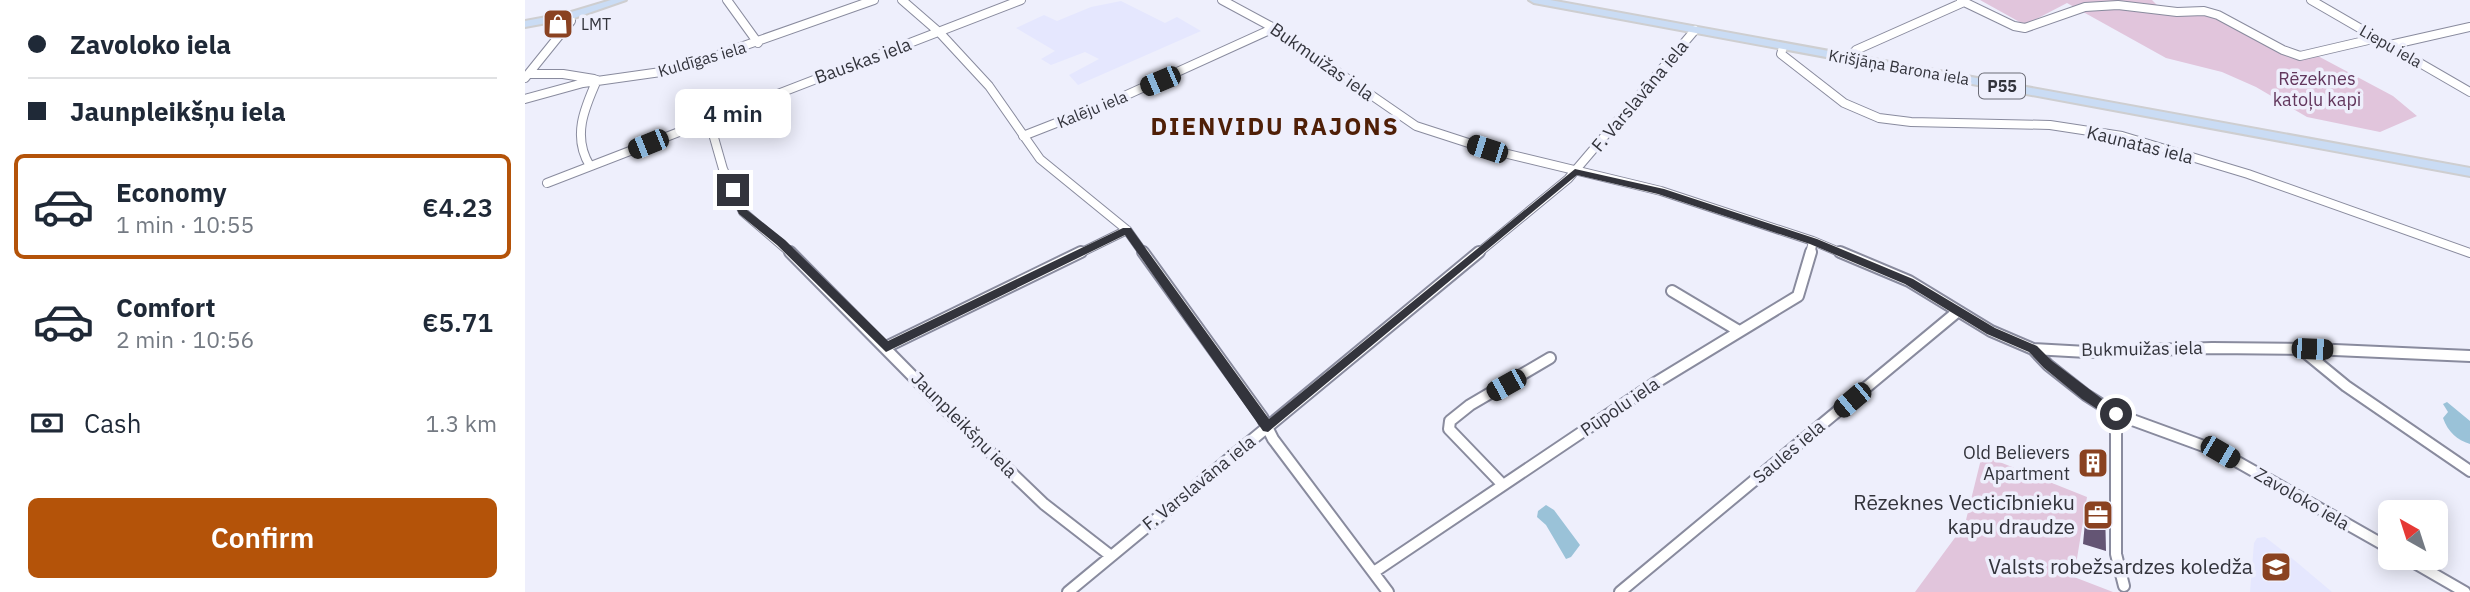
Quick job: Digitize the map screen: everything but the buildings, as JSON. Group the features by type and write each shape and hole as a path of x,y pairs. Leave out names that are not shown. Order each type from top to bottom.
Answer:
{"main road":[{"path":"525,24 570,16 621,0"},
{"name":"Krišjāņa Barona iela","path":"1534,0 2470,172"}],"street":[{"path":"727,0 758,43"},
{"name":"Kuldīgas iela","path":"525,99 597,80 675,71 874,0"},
{"path":"902,0 940,33 989,86 1023,136 1050,169 1127,230 1268,427 1273,439 1388,592"},
{"name":"Bauskas iela","path":"548,184 1021,0"},
{"name":"Bukmuižas iela","path":"1222,0 1274,28 1416,126 1499,152 1661,191 1813,241 1909,281 2000,336 2033,349 2087,352 2213,348 2300,349 2470,356"},
{"path":"2154,0 2158,9"},
{"name":"Liepu iela","path":"2311,0 2470,92"},
{"path":"1850,58 1856,50 1962,1 2014,26 2025,27 2085,7 2118,5 2214,13 2283,50 2300,55 2378,38"},
{"path":"527,76 571,21 570,16"},
{"path":"2390,45 2470,27"},
{"name":"Kalēju iela","path":"1023,136 1120,99 1274,28"},
{"name":"F. Varslavāna iela","path":"1068,592 1575,172 1695,30"},
{"name":"Kaunatas iela","path":"1783,47 1781,54 1815,83 1849,106 1870,115 1911,122 1976,121 2050,125 2122,136 2248,174 2470,253"},
{"path":"527,76 563,74 597,80 581,126 584,156 590,166"},
{"name":"Jaunpleikšņu iela","path":"709,120 723,169 743,212 781,243 946,410 1044,504 1111,556"},
{"path":"886,347 1127,230"},
{"name":"Pūpolu iela","path":"1374,572 1502,484 1798,296 1807,274 1813,241"},
{"path":"1672,290 1739,331"},
{"name":"Saules iela","path":"1620,592 1957,312"},
{"name":"Zavoloko iela","path":"2033,349 2048,365 2116,414 2220,452 2378,542"},
{"path":"2300,349 2346,386 2470,471"},
{"path":"1502,484 1449,429 1450,421 1470,405 1550,358"},
{"path":"2116,414 2116,554 2124,586"},
{"path":"2427,570 2465,592"}],"shaded area":[{"path":"1121,1 1165,23 1177,17 1201,31 1078,85 1069,75 1099,59 1085,52 1051,65 1041,59 1055,51 1016,28 1044,15 1057,21 1091,7"},
{"path":"2447,402 2470,421 2470,444 2453,435 2447,427 2443,418 2448,412 2443,404"},
{"path":"1546,505 1554,510 1580,545 1571,557 1566,559 1546,525 1537,517 1538,511"},
{"name":"Valsts robežsardzes koledža","path":"2265,537 2332,592 2250,592 2254,543 2257,538"}],"green space":[{"name":"Rēzeknes katoļu kapi","path":"1980,0 2152,0 2165,13 2210,14 2283,53 2316,55 2393,96 2417,116 2380,132 2307,117 2256,87 2222,72 2166,58 2067,3 2025,25"},
{"path":"1982,455 2087,497 2074,577 2113,592 1915,592 1965,524"}],"place":[{"name":"LMT","path":"558,24"},
{"name":"Old Believers Apartment","path":"2093,463"},
{"name":"Rēzeknes Vecticībnieku kapu draudze","path":"2098,515"},
{"name":"Valsts robežsardzes koledža","path":"2276,567"}],"district":[{"name":"DIENVIDU RAJONS","path":"1275,127"}],"route":[{"path":"733,190 743,212 781,243 886,347 1127,230 1268,427 1575,172 1661,191 1736,218 1813,241 1909,281 1991,331 2033,349 2048,365 2116,414"}]}
